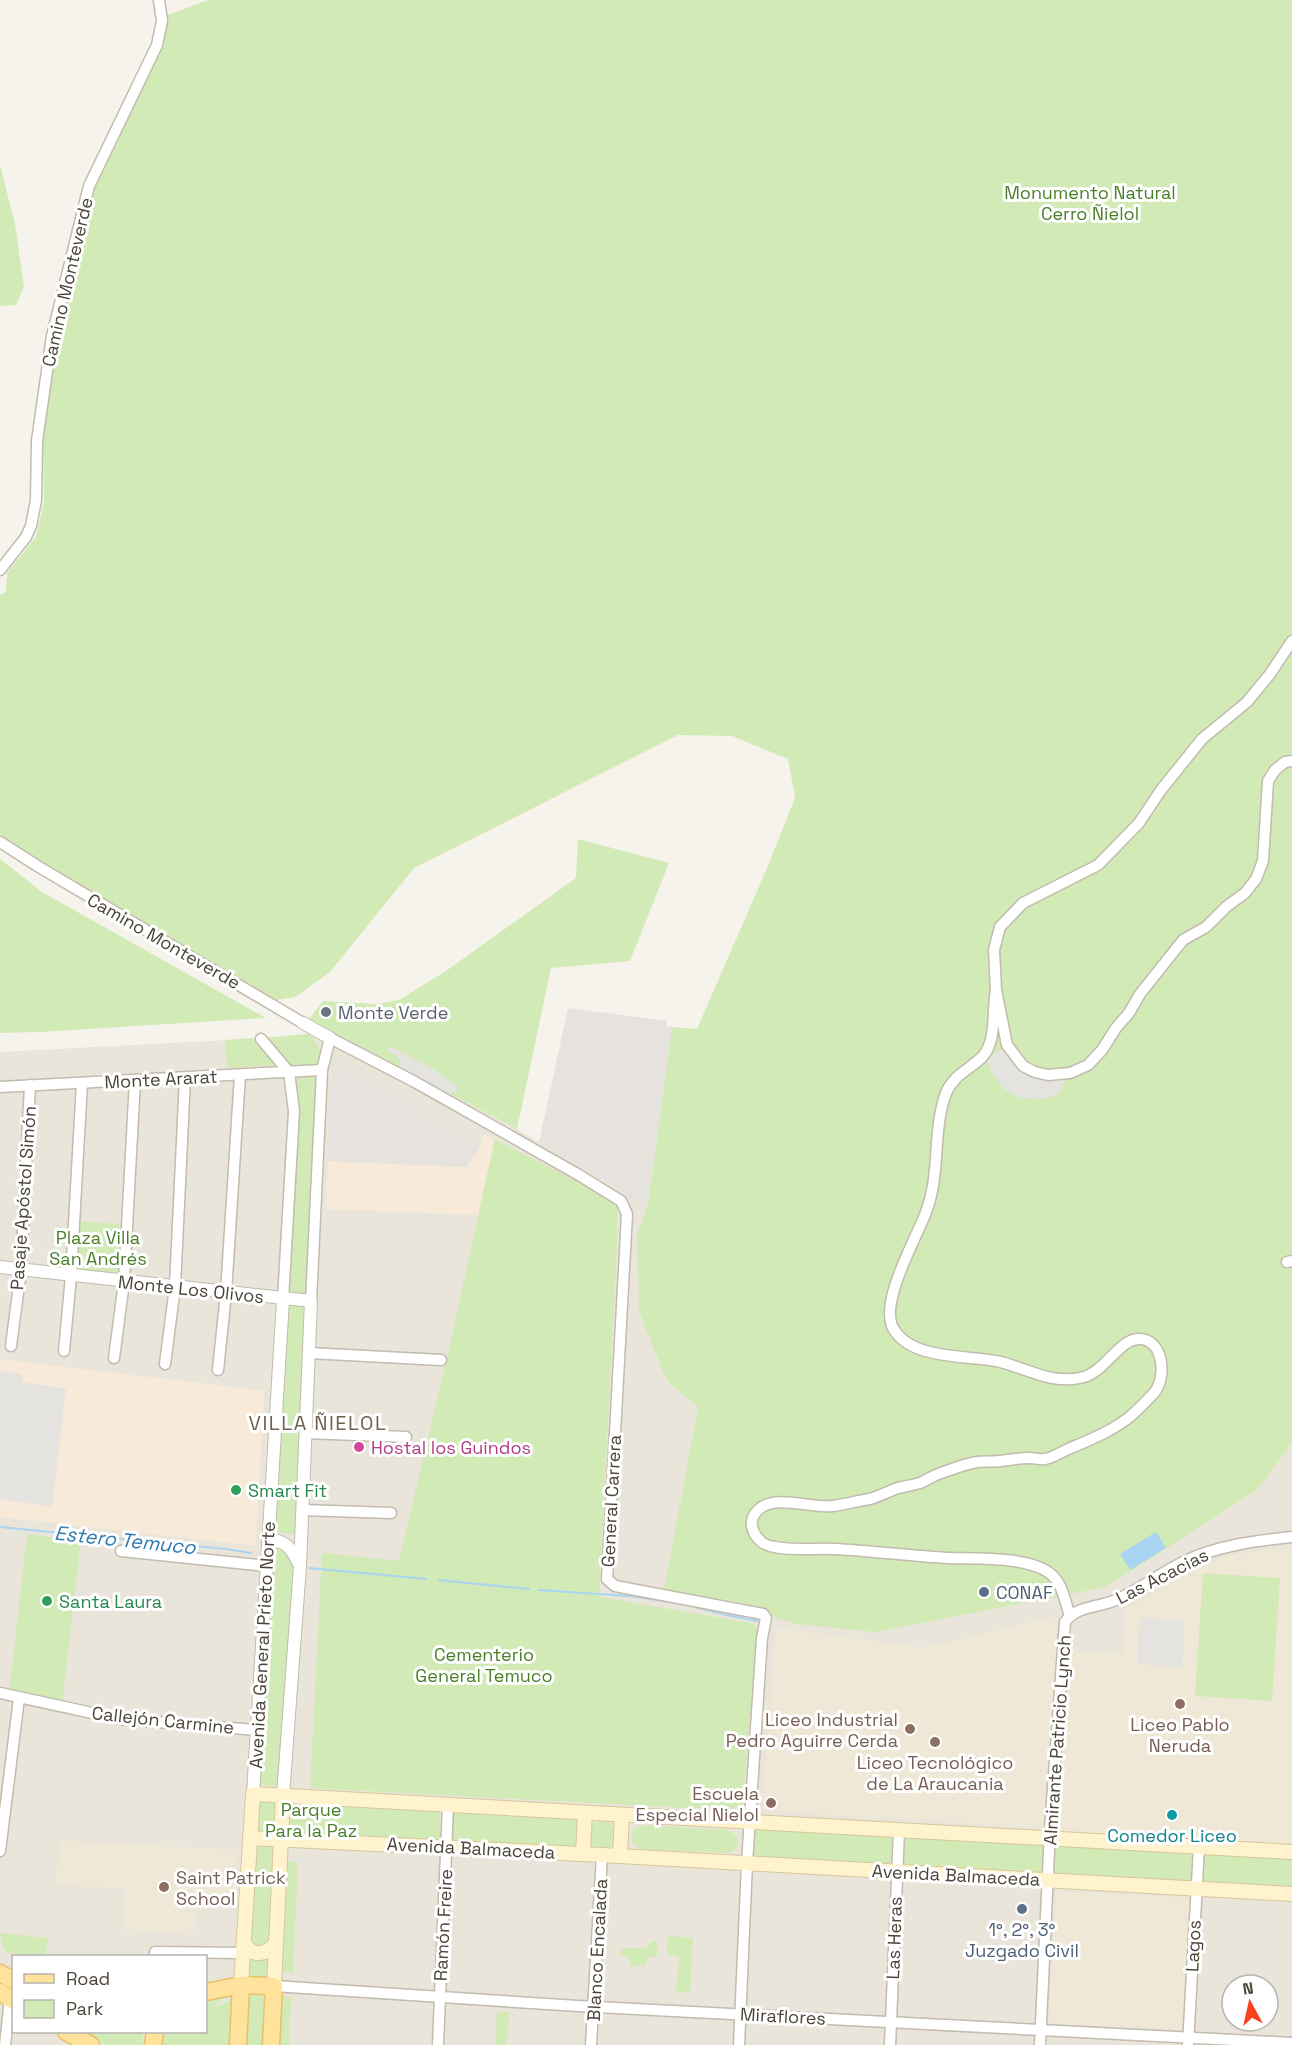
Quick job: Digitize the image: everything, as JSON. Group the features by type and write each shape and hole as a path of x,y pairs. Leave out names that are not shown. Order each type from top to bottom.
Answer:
{"main road":[{"path":"253,1794 1292,1852"},
{"name":"Avenida General Prieto Norte","path":"238,2045 253,1794"},
{"name":"Avenida General Prieto Norte","path":"271,2045 283,1796"},
{"path":"583,1854 585,1814"},
{"path":"620,1856 622,1815"},
{"name":"Avenida Balmaceda","path":"250,1838 602,1855 1292,1894"},
{"path":"244,1948 258,1954 266,1953 276,1943"},
{"path":"207,1992 241,1985 274,1986"},
{"path":"71,2037 91,2045"}],"street":[{"name":"Camino Monteverde","path":"0,570 26,537 31,526 36,500 37,441 52,336 89,186 157,45 162,21 159,0"},
{"path":"1070,1616 1060,1586 1045,1570 996,1558 949,1558 832,1549 770,1547 759,1541 752,1529 751,1520 759,1508 771,1504 796,1502 810,1506 829,1507 872,1498 919,1484 938,1473 978,1462 1023,1458 1046,1459 1097,1437 1129,1418 1157,1389 1163,1367 1158,1353 1145,1340 1127,1342 1103,1367 1085,1377 1059,1380 1038,1376 996,1361 948,1356 920,1349 899,1336 892,1326 889,1312 900,1270 924,1218 934,1186 938,1133 945,1097 950,1084 985,1054 991,1036 996,990 995,941 1000,927 1023,903 1098,865 1139,823 1161,790 1202,739 1247,702 1270,674 1292,641"},
{"path":"996,990 1007,1045 1023,1066 1048,1075 1070,1073 1088,1065 1102,1050 1140,994 1184,940 1206,927 1245,893 1256,879 1263,861 1268,781 1275,770 1286,762 1292,761"},
{"name":"Camino Monteverde","path":"0,842 330,1038"},
{"name":"Avenida General Prieto Norte","path":"283,1796 300,1566 322,1070 330,1038"},
{"name":"General Carrera","path":"330,1038 525,1143 609,1192 624,1205 627,1214 608,1579 615,1586 740,1609 763,1614 766,1618 762,1638 747,1863 739,2045"},
{"path":"261,1039 289,1072"},
{"name":"Monte Ararat","path":"0,1087 322,1070"},
{"name":"Avenida General Prieto Norte","path":"253,1794 294,1121 289,1072"},
{"path":"218,1370 226,1293 240,1075"},
{"path":"165,1364 175,1287 185,1078"},
{"path":"114,1358 123,1282 135,1080"},
{"path":"64,1351 71,1276 82,1083"},
{"name":"Pasaje Apóstol Simón","path":"11,1346 21,1270 30,1085"},
{"name":"Monte Los Olivos","path":"0,1268 283,1300 311,1301"},
{"path":"309,1353 441,1360"},
{"path":"306,1433 406,1437"},
{"path":"302,1510 391,1513"},
{"name":"Las Acacias","path":"1070,1616 1081,1609 1119,1599 1185,1561 1217,1548 1241,1542 1292,1537"},
{"path":"268,1539 287,1544 300,1566"},
{"path":"121,1551 267,1566"},
{"name":"Almirante Patricio Lynch","path":"1040,2045 1050,1839 1065,1622 1070,1616"},
{"name":"Callejón Carmine","path":"0,1693 120,1719 256,1730"},
{"path":"0,1851 19,1698"},
{"name":"Ramón Freire","path":"438,2045 448,1805"},
{"name":"Las Heras","path":"890,2045 899,1831"},
{"name":"Lagos","path":"1189,2041 1199,1847"},
{"name":"Blanco Encalada","path":"591,2045 602,1855"},
{"path":"156,1952 244,1948"},
{"name":"Miraflores","path":"274,1986 593,2007 1041,2030 1189,2041 1292,2043"},
{"path":"5,2045 8,1997"}],"shaded area":[{"path":"568,1008 667,1021 667,1027 672,1027 648,1205 628,1201 623,1192 539,1142"},
{"path":"316,1022 517,1129 623,1192 628,1201 648,1205 637,1233 667,1381 698,1406 665,1590 745,1603 777,1618 1008,1605 1106,1587 1257,1490 1292,1443 1292,2045 0,2045 0,1052 307,1034"},
{"path":"1007,1045 1035,1072 1070,1073 1057,1096 1038,1099 1020,1098 1004,1089 990,1070 987,1060"},
{"path":"389,1046 432,1068 459,1088 450,1094 401,1068 398,1057 386,1050"},
{"path":"332,1060 479,1149 466,1167 328,1161"},
{"path":"484,1134 495,1139 478,1215 326,1209 328,1161 466,1167 479,1149"},
{"path":"0,1359 264,1391 256,1546 0,1517"},
{"path":"0,1371 22,1374 22,1382 66,1389 52,1507 0,1499"},
{"name":"Liceo Pablo Neruda","path":"1292,1546 1292,1846 1053,1835 1058,1754 1066,1754 1071,1653 1124,1654 1125,1610 1199,1566 1232,1555"},
{"name":"Liceo Industrial Pedro Aguirre Cerda","path":"1057,1616 1046,1828 762,1811 776,1628 923,1648"},
{"path":"1140,1618 1185,1621 1182,1668 1137,1664"},
{"name":"Saint Patrick School","path":"60,1841 238,1850 235,1903 196,1902 193,1935 124,1929 125,1888 56,1885"},
{"path":"1056,1891 1191,1898 1184,2030 1049,2023"}],"green space":[{"name":"Monumento Natural Cerro Ñielol","path":"208,0 1292,0 1292,1443 1257,1490 1106,1587 875,1632 796,1624 745,1603 664,1590 698,1407 667,1381 639,1312 637,1233 648,1205 672,1027 697,1029 767,868 795,798 788,759 732,736 678,735 414,868 330,972 295,997 265,1002 0,840 0,595 6,592 7,573 36,537 44,502 43,443 54,341 92,187 163,41 168,15"},
{"path":"0,165 15,224 24,287 16,305 0,306"},
{"path":"578,839 669,863 630,961 551,968 517,1129 309,1019 323,1001 377,1004 399,1000 446,971 576,878"},
{"path":"0,859 42,892 266,1018 0,1033"},
{"path":"308,1034 317,1044 321,1054 318,1063 305,1067 286,1064 264,1038"},
{"path":"252,1038 267,1051 274,1061 273,1065 227,1068 225,1040"},
{"path":"319,1073 308,1299 285,1297 292,1075"},
{"name":"Cementerio General Temuco","path":"495,1139 600,1193 617,1207 599,1597 751,1623 757,1629 742,1811 310,1788 322,1553 399,1561"},
{"name":"Plaza Villa San Andrés","path":"78,1221 120,1224 117,1273 75,1270"},
{"path":"297,1303 305,1306 308,1311 295,1534 274,1532 287,1309"},
{"name":"Santa Laura","path":"27,1534 81,1541 62,1705 9,1694"},
{"path":"273,1543 283,1545 296,1561 283,1786 257,1785"},
{"path":"1203,1573 1280,1578 1272,1701 1195,1696"},
{"path":"256,1799 282,1801 280,1835 254,1833"},
{"name":"Parque Para la Paz","path":"287,1800 440,1810 440,1842 285,1837"},
{"path":"452,1807 584,1816 582,1852 451,1846"},
{"path":"602,1821 612,1825 616,1835 612,1845 602,1849 592,1845 588,1835 592,1825"},
{"path":"644,1825 726,1830 736,1835 738,1844 734,1851 728,1853 641,1849 632,1843 632,1836 635,1829"},
{"path":"754,1828 894,1835 892,1869 752,1859"},
{"path":"903,1836 1045,1844 1043,1875 902,1869"},
{"path":"1055,1844 1193,1852 1191,1883 1053,1875"},
{"path":"255,1845 268,1845 279,1850 272,1982 246,1980"},
{"path":"1202,1851 1292,1856 1292,1890 1200,1885"},
{"path":"283,1861 298,1862 293,1973 279,1972"},
{"path":"0,1933 48,1938 45,1955 8,1953 3,1948"},
{"path":"668,1936 693,1938 690,1993 676,1992 679,1956 667,1955"},
{"path":"652,1941 656,1941 657,1944 657,1956 648,1958 645,1965 631,1967 629,1959 619,1953 624,1948 645,1948"},
{"path":"231,1991 212,2009 237,1997 234,2045 162,2045 162,2033 207,2033 207,1997"},
{"path":"245,1991 271,1993 268,2045 242,2045"},
{"path":"278,1997 291,1997 289,2045 276,2045"},
{"path":"497,2012 509,2012 508,2037 505,2045 495,2045"},
{"path":"81,2033 143,2033 142,2045 107,2045"}],"water":[{"path":"1156,1532 1166,1548 1130,1570 1120,1554"}],"waterway":[{"name":"Estero Temuco","path":"0,1527 251,1553"},
{"path":"309,1568 426,1579"},
{"path":"438,1580 529,1589"},
{"path":"538,1590 629,1596 678,1603"},
{"path":"692,1606 757,1621"}],"place":[{"name":"Monte Verde","path":"326,1012"},
{"name":"Hostal los Guindos","path":"359,1447"},
{"name":"Smart Fit","path":"236,1490"},
{"name":"CONAF","path":"984,1592"},
{"name":"Santa Laura","path":"47,1601"},
{"name":"Liceo Pablo Neruda","path":"1180,1704"},
{"name":"Liceo Industrial Pedro Aguirre Cerda","path":"910,1729"},
{"name":"Liceo Tecnológico de La Araucania","path":"935,1742"},
{"name":"Escuela Especial Nielol","path":"771,1803"},
{"name":"Comedor Liceo","path":"1172,1815"},
{"name":"Saint Patrick School","path":"164,1887"},
{"name":"1°, 2°, 3° Juzgado Civil","path":"1022,1909"}],"district":[{"name":"VILLA ÑIELOL","path":"318,1423"}]}
